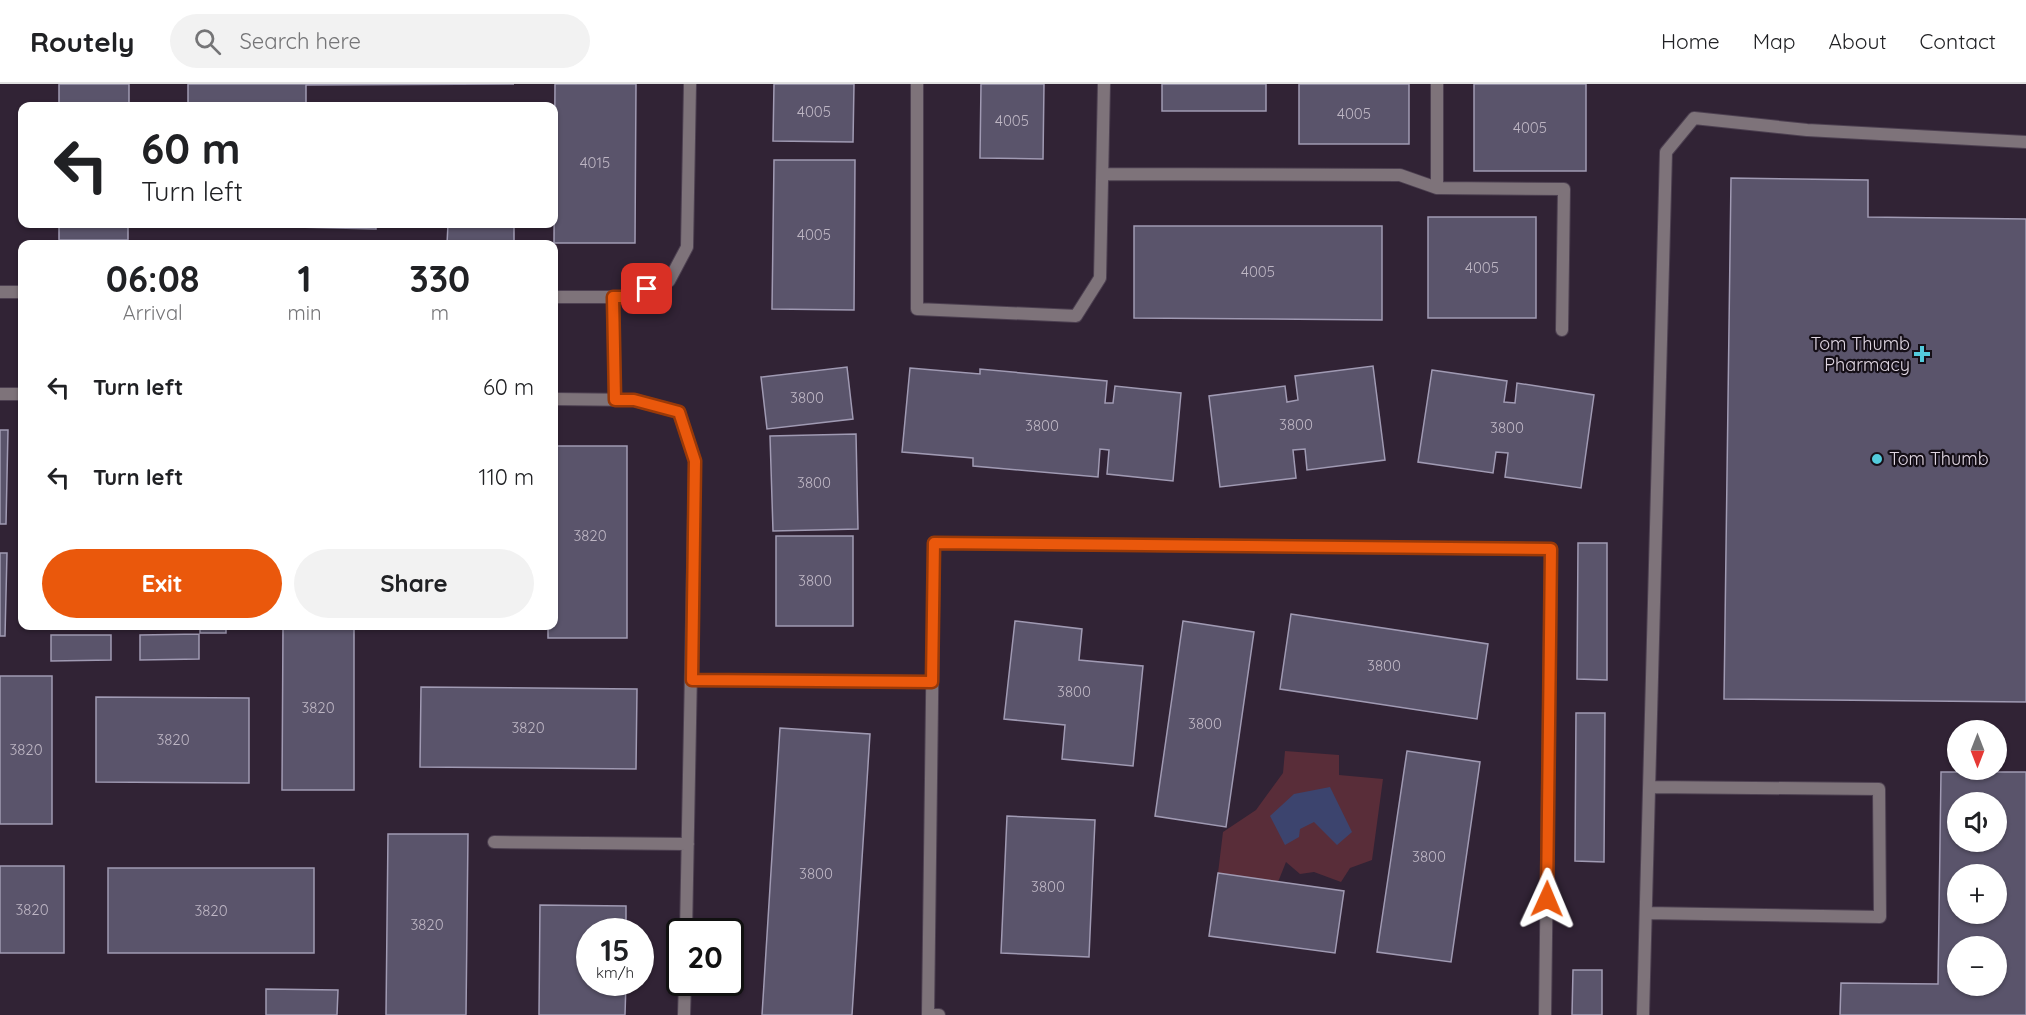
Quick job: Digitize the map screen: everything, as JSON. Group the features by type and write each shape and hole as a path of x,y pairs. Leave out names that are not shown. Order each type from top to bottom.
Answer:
{"lane":[{"path":"558,297 625,297 669,281 687,247 690,84"},
{"path":"917,84 917,309 1076,316 1100,278 1104,84"},
{"path":"1437,84 1437,188"},
{"path":"1643,1015 1666,152 1694,118 1807,130 2026,142"},
{"path":"1103,174 1400,175 1437,188 1564,189 1562,330"},
{"path":"0,292 18,292"},
{"path":"613,297 615,400"},
{"path":"0,394 18,394"},
{"path":"558,399 634,400 679,412 695,461 686,918"},
{"path":"939,1015 928,1015 934,543 1551,549 1545,1015"},
{"path":"692,680 932,682"},
{"path":"1646,913 1880,917 1879,789 1649,787"},
{"path":"494,842 688,844"},
{"path":"684,1015 685,996"}],"shaded area":[{"path":"1285,751 1339,755 1339,775 1383,779 1372,860 1350,868 1341,882 1314,872 1300,874 1286,862 1278,882 1218,873 1223,832 1256,810 1283,773"}],"water":[{"path":"1330,787 1352,832 1337,845 1314,822 1300,829 1299,837 1285,845 1270,816 1294,794"}],"building":[{"path":"59,84 129,84 129,102 59,102"},
{"path":"188,84 514,84 306,85 306,102 188,102"},
{"path":"555,84 636,84 635,243 558,243 558,240 554,240 554,228 558,228 558,102 555,102"},
{"path":"774,84 854,84 853,142 773,141"},
{"path":"981,84 1044,84 1043,159 980,158"},
{"path":"1162,84 1266,84 1266,111 1162,111"},
{"path":"1299,84 1409,84 1409,144 1299,144"},
{"path":"1474,84 1586,84 1586,171 1474,171"},
{"path":"774,160 855,160 854,310 772,309"},
{"name":"Tom Thumb","path":"1731,178 1868,180 1868,217 2026,219 2026,702 1724,699"},
{"path":"1428,217 1536,217 1536,318 1428,318"},
{"path":"1134,226 1382,226 1382,320 1134,318"},
{"path":"59,228 128,228 128,240 59,240"},
{"path":"448,228 514,228 514,240 447,240"},
{"path":"1373,366 1385,460 1307,470 1305,449 1293,450 1296,478 1220,487 1209,396 1285,386 1287,402 1298,400 1295,376"},
{"path":"847,367 853,419 767,429 761,377"},
{"path":"910,368 980,374 980,369 1107,381 1105,403 1113,403 1115,386 1181,393 1173,481 1107,474 1109,450 1100,449 1098,477 973,466 973,458 902,452"},
{"path":"1432,370 1507,381 1504,402 1515,403 1517,383 1594,395 1581,488 1505,477 1508,453 1496,452 1493,473 1418,462"},
{"path":"0,430 8,430 6,524 0,524"},
{"path":"856,434 858,529 773,531 770,436"},
{"path":"558,446 627,446 627,638 548,638 548,630 558,630"},
{"path":"776,536 853,536 853,626 776,626"},
{"path":"1578,543 1607,543 1607,680 1577,679"},
{"path":"0,553 7,553 5,636 0,636"},
{"path":"1291,614 1488,644 1477,719 1280,689"},
{"path":"1015,621 1082,629 1079,660 1143,666 1133,766 1062,759 1065,725 1004,719"},
{"path":"1183,621 1254,632 1226,827 1155,816"},
{"path":"200,630 226,630 226,633 200,633"},
{"path":"283,630 354,630 354,790 282,790"},
{"path":"199,634 199,659 140,660 140,635"},
{"path":"51,635 111,635 111,660 51,661"},
{"path":"0,676 52,676 52,824 0,824"},
{"path":"421,687 637,689 636,769 420,767"},
{"path":"96,697 249,698 249,783 96,782"},
{"path":"1576,713 1605,713 1604,862 1575,861"},
{"path":"780,728 870,734 852,1015 762,1015"},
{"path":"1407,751 1480,762 1451,962 1377,952"},
{"path":"1941,772 1947,772 1947,780 2007,780 2007,772 2026,772 2026,1015 1840,1015 1841,983 1938,984"},
{"path":"1007,816 1095,820 1089,957 1001,953"},
{"path":"388,834 468,834 466,1015 386,1015"},
{"path":"0,866 64,866 64,953 0,953"},
{"path":"108,868 314,868 314,953 108,953"},
{"path":"1218,873 1344,891 1335,953 1209,936"},
{"path":"540,905 626,906 626,918 576,918 576,996 626,996 625,1015 539,1015"},
{"path":"1573,970 1602,970 1602,1015 1572,1015"},
{"path":"266,989 338,990 337,1015 266,1015"}],"place":[{"name":"Tom Thumb Pharmacy","path":"1922,354"},
{"name":"Tom Thumb","path":"1877,459"}],"route":[{"path":"647,289 625,297 613,297 615,400 634,400 679,412 695,461 692,680 932,682 934,543 1551,549 1547,899"}]}
